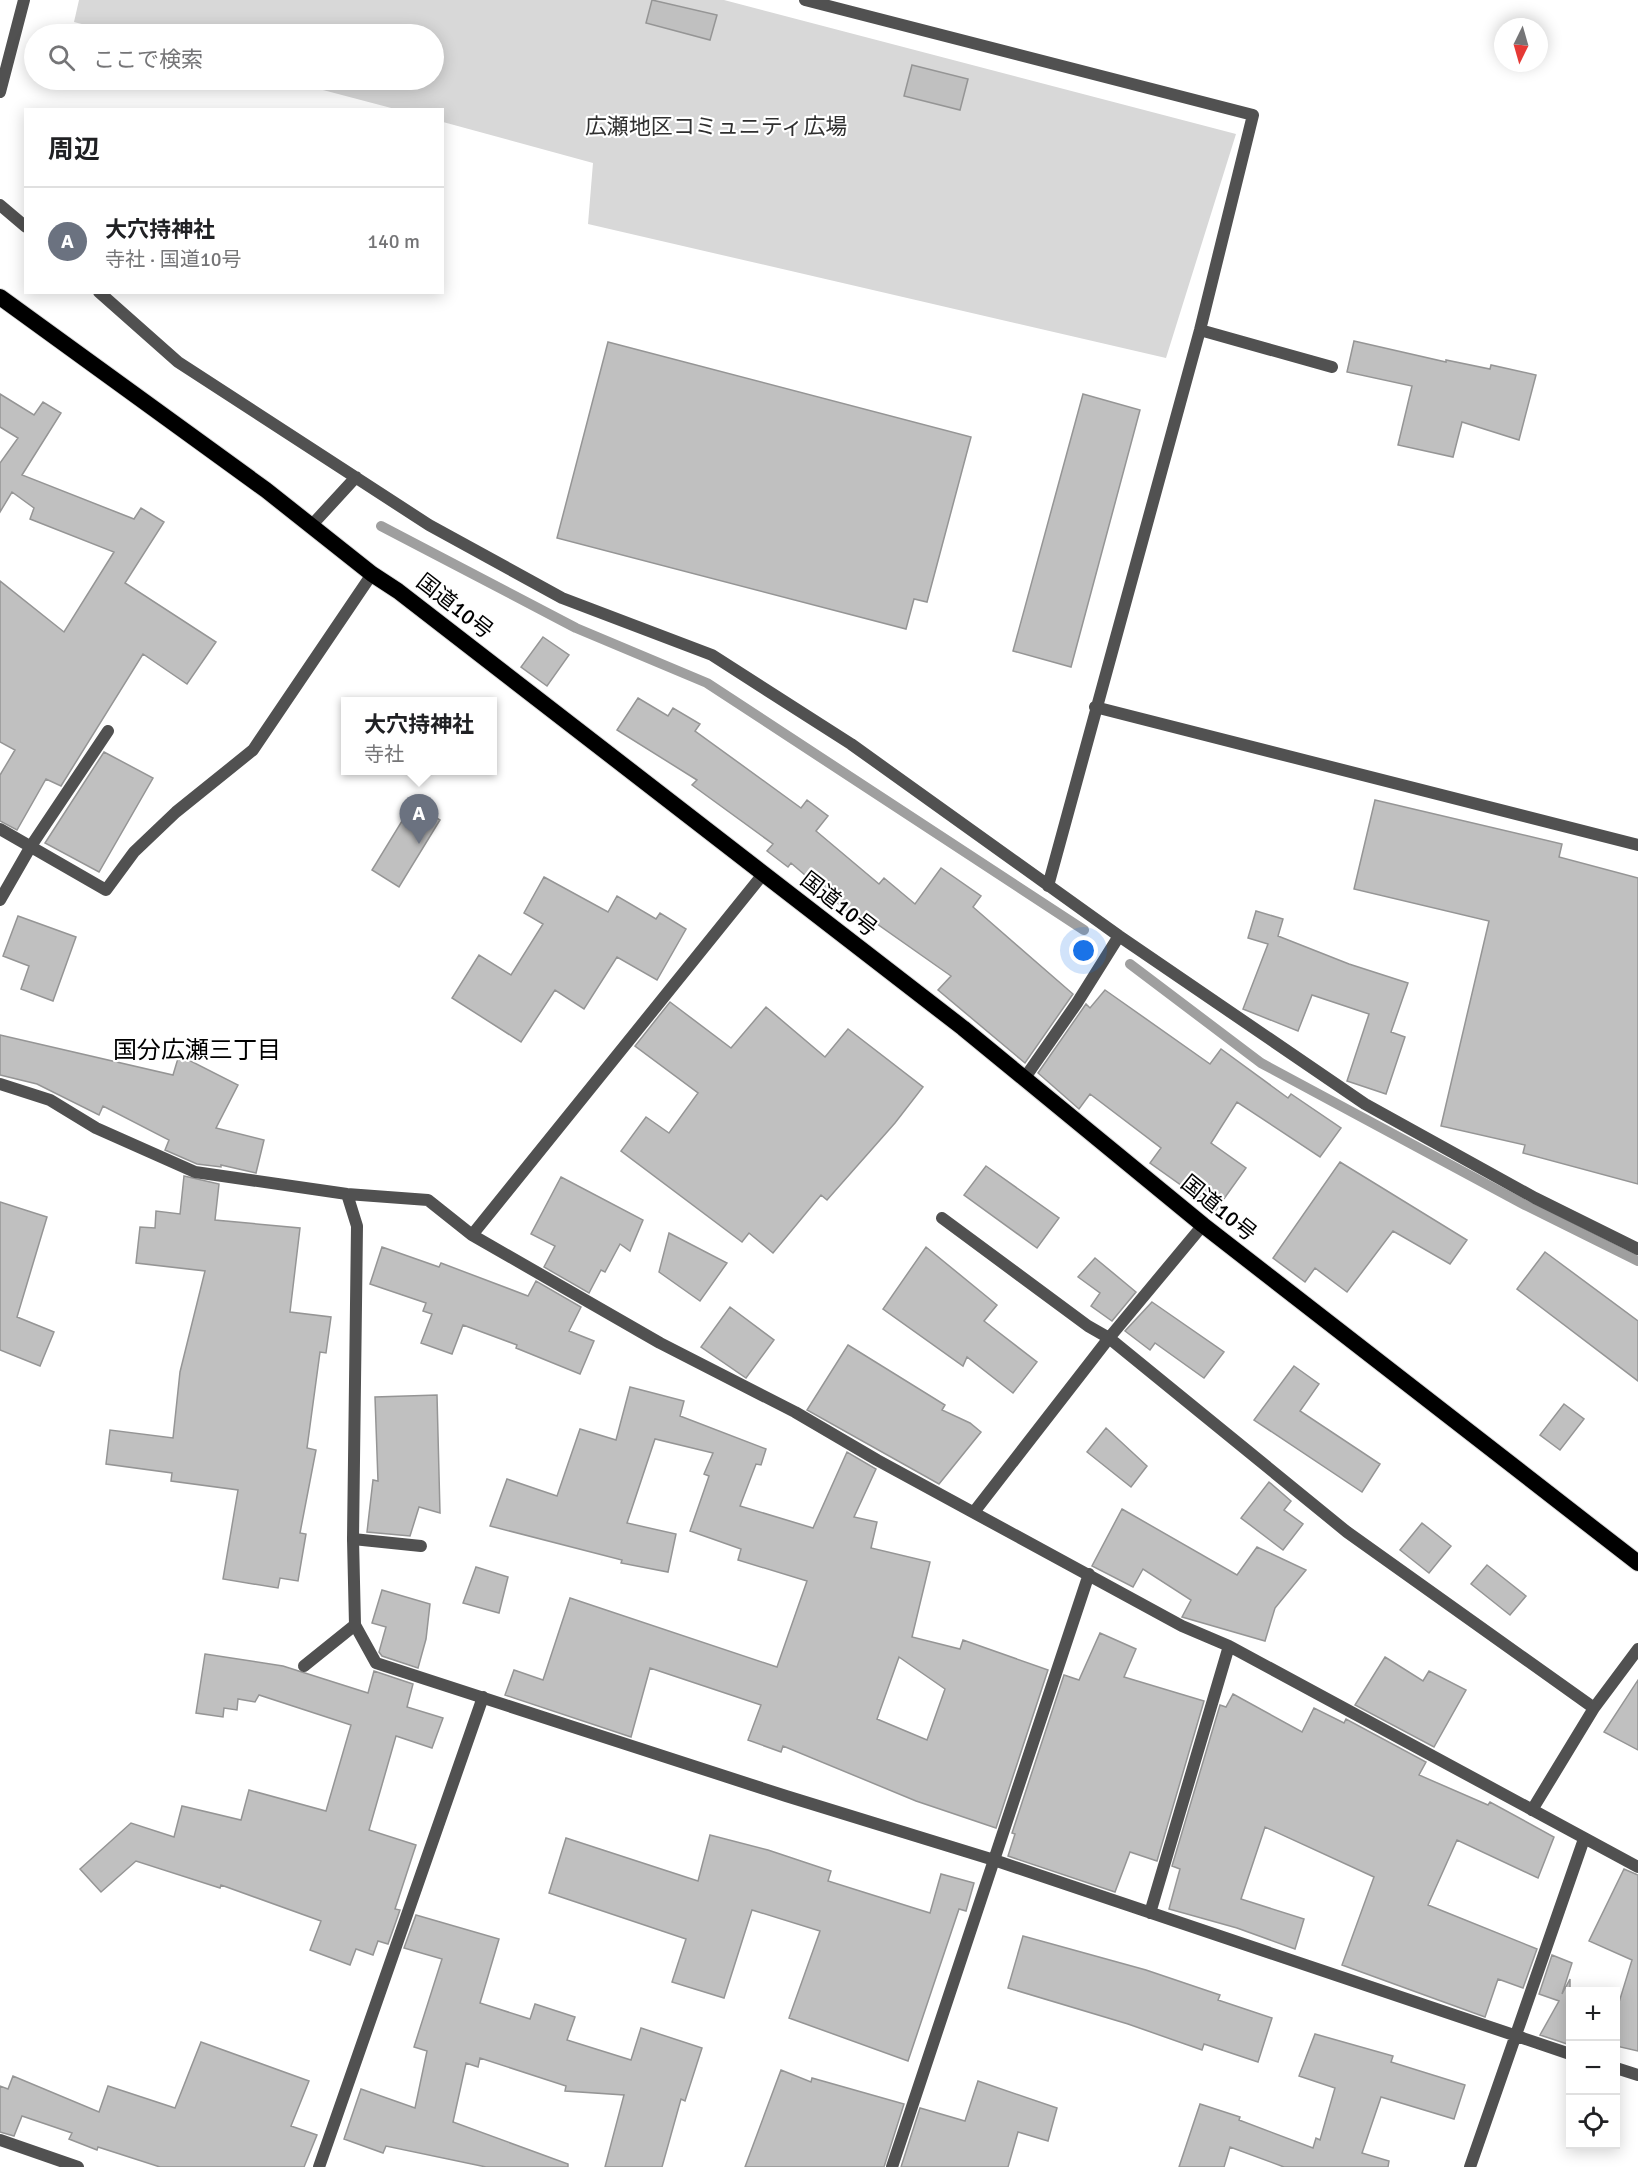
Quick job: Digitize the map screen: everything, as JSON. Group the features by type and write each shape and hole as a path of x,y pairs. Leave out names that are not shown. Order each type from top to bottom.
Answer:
{"highway":[{"name":"国道10号","path":"0,297 266,490 372,574 408,598 764,873 1024,1079 1203,1225 1638,1563"}],"street":[{"path":"0,92 24,0"},
{"path":"805,0 1253,115 1200,330 1095,707 1048,886"},
{"path":"0,205 24,225"},
{"path":"101,294 178,362 429,525 562,598 712,655 851,744 1119,936 1365,1104 1535,1197 1638,1249"},
{"path":"1200,330 1332,367"},
{"path":"311,526 356,477"},
{"path":"0,829 106,890 134,852 176,812 253,750 372,574"},
{"path":"1095,707 1638,845"},
{"path":"0,900 30,846 108,731"},
{"path":"472,1235 764,873"},
{"path":"1024,1079 1077,1003 1119,936"},
{"path":"0,1084 50,1100 96,1128 195,1172 347,1194 428,1200 472,1235 660,1344 795,1412 1182,1626 1229,1646 1638,1867"},
{"path":"347,1194 357,1226 353,1539 355,1625 376,1663 994,1860 1516,2038 1566,2053"},
{"path":"942,1218 1088,1326 1109,1338 1347,1532 1594,1708"},
{"path":"974,1512 1109,1338 1203,1225"},
{"path":"353,1539 421,1546"},
{"path":"892,2167 1089,1574"},
{"path":"304,1666 355,1625"},
{"path":"1150,1913 1229,1646"},
{"path":"1532,1810 1594,1708 1638,1648"},
{"path":"319,2167 483,1697"},
{"path":"1470,2167 1584,1839"},
{"path":"1620,2069 1638,2075"},
{"path":"0,2139 78,2167"}],"green space":[{"name":"広瀬地区コミュニティ広場","path":"79,0 724,0 1236,134 1166,358 588,224 593,163 444,122 444,108 391,108 323,90 444,90 444,24 82,24 74,22"}],"building":[{"path":"652,0 717,15 710,40 646,23"},
{"path":"912,65 968,79 960,110 904,96"},
{"path":"1354,341 1446,362 1446,360 1490,369 1491,365 1536,375 1519,440 1462,422 1453,457 1398,445 1412,386 1347,372"},
{"path":"608,342 971,437 927,602 914,599 906,629 557,538"},
{"path":"0,394 34,415 43,402 61,413 22,475 134,519 141,508 164,522 125,583 216,642 187,684 143,654 61,786 46,779 17,830 0,821 0,775 15,750 0,742 0,581 64,632 114,552 30,519 34,508 12,492 0,512 0,463 18,438 0,427"},
{"path":"1083,394 1140,410 1071,667 1013,651"},
{"path":"543,637 569,655 547,686 521,667"},
{"path":"638,698 668,716 673,708 700,724 695,731 801,808 807,800 828,816 816,831 879,884 884,878 915,904 941,868 981,896 973,907 1073,994 1025,1063 938,990 951,976 877,924 870,931 791,863 788,867 767,851 773,844 692,785 697,780 617,730"},
{"path":"104,752 153,778 99,872 45,843"},
{"path":"1375,800 1562,844 1559,857 1638,878 1638,1184 1523,1153 1525,1145 1441,1126 1489,921 1354,889"},
{"path":"413,803 440,820 399,887 372,870"},
{"path":"544,877 608,912 617,896 656,919 660,913 686,929 657,980 617,957 584,1009 555,990 521,1042 452,998 479,955 511,975 543,924 524,913"},
{"path":"1256,911 1283,919 1278,936 1349,964 1408,983 1391,1032 1405,1037 1386,1094 1347,1081 1369,1014 1312,995 1298,1031 1243,1009 1268,944 1248,938"},
{"path":"18,916 76,937 53,1001 21,989 29,966 3,956"},
{"path":"1105,990 1210,1064 1221,1049 1288,1098 1291,1094 1341,1128 1320,1157 1237,1102 1211,1143 1246,1168 1216,1210 1150,1163 1161,1148 1090,1094 1079,1109 1038,1073 1086,1004 1090,1008"},
{"path":"670,1002 731,1048 766,1007 825,1057 848,1029 923,1087 895,1123 827,1200 821,1195 773,1253 749,1233 742,1242 621,1151 646,1117 669,1133 698,1093 635,1046"},
{"path":"0,1035 173,1075 179,1055 238,1085 216,1128 264,1140 256,1173 221,1165 221,1167 197,1164 165,1150 169,1140 103,1106 99,1115 37,1084 0,1075"},
{"path":"1340,1162 1467,1240 1450,1264 1393,1231 1347,1292 1315,1268 1305,1282 1273,1258"},
{"path":"986,1166 1059,1218 1037,1248 964,1195"},
{"path":"184,1176 219,1184 215,1220 300,1228 290,1312 331,1317 326,1353 320,1352 307,1448 316,1450 300,1533 306,1534 298,1581 280,1578 278,1588 223,1579 238,1490 171,1481 172,1473 106,1464 110,1430 173,1438 180,1372 205,1271 136,1263 140,1227 155,1228 156,1211 180,1214"},
{"path":"561,1177 643,1220 630,1251 620,1244 605,1272 601,1270 589,1293 544,1267 555,1246 531,1234"},
{"path":"0,1202 47,1217 17,1317 54,1332 40,1366 0,1350"},
{"path":"669,1233 727,1263 700,1301 659,1272"},
{"path":"382,1247 439,1267 441,1263 528,1296 536,1281 581,1307 569,1331 594,1341 580,1374 516,1348 517,1345 463,1325 452,1354 421,1343 432,1314 423,1311 426,1303 370,1284"},
{"path":"926,1247 997,1305 984,1321 1037,1362 1013,1393 967,1357 963,1366 883,1309"},
{"path":"1545,1252 1638,1321 1638,1381 1517,1289"},
{"path":"1095,1258 1136,1292 1112,1321 1091,1306 1100,1293 1078,1277"},
{"path":"1152,1302 1224,1352 1204,1378 1155,1343 1150,1350 1125,1331"},
{"path":"730,1307 774,1340 746,1378 701,1347"},
{"path":"848,1345 945,1405 942,1410 970,1423 981,1432 939,1484 807,1410"},
{"path":"1294,1366 1319,1384 1300,1411 1380,1464 1362,1492 1254,1420"},
{"path":"630,1387 684,1401 680,1416 766,1449 761,1465 756,1464 740,1506 813,1528 847,1452 876,1469 854,1517 877,1522 871,1548 930,1562 912,1637 960,1649 963,1640 1048,1670 996,1828 916,1801 783,1746 781,1752 748,1740 761,1705 650,1668 631,1737 505,1695 514,1670 543,1680 570,1598 777,1667 807,1581 738,1560 741,1549 690,1531 709,1476 704,1474 713,1453 655,1439 627,1523 676,1534 668,1572 621,1563 622,1560 490,1526 507,1479 557,1496 580,1429 616,1440","holes":["899,1657 945,1689 927,1740 877,1719"]},
{"path":"437,1395 440,1513 419,1507 410,1536 367,1532 373,1480 378,1481 375,1397"},
{"path":"1564,1404 1584,1419 1560,1450 1540,1435"},
{"path":"1106,1428 1147,1466 1131,1487 1087,1452"},
{"path":"1269,1482 1291,1501 1284,1510 1303,1524 1283,1550 1241,1518"},
{"path":"1122,1509 1237,1575 1257,1547 1306,1570 1275,1608 1265,1641 1182,1617 1191,1600 1143,1569 1133,1587 1092,1566"},
{"path":"1422,1523 1451,1546 1429,1573 1400,1550"},
{"path":"1487,1565 1526,1596 1510,1615 1471,1584"},
{"path":"476,1567 508,1577 499,1613 463,1603"},
{"path":"382,1590 430,1604 426,1639 418,1668 382,1656 379,1652 386,1627 372,1623"},
{"path":"1100,1633 1136,1649 1124,1677 1204,1701 1157,1861 1130,1852 1115,1892 1008,1856 1015,1834 1012,1833 1064,1675 1079,1680"},
{"path":"205,1654 283,1666 368,1693 374,1671 413,1684 407,1707 443,1718 432,1748 396,1736 369,1830 416,1845 395,1909 400,1910 388,1944 378,1941 373,1955 356,1949 350,1965 310,1950 321,1921 221,1885 220,1888 136,1861 101,1892 80,1869 131,1823 174,1837 182,1806 241,1820 249,1790 326,1811 351,1725 259,1695 255,1702 238,1699 237,1710 224,1708 223,1717 196,1713"},
{"path":"1385,1657 1423,1681 1429,1671 1466,1690 1434,1747 1355,1705"},
{"path":"1638,1680 1638,1750 1604,1732"},
{"path":"1233,1694 1302,1732 1314,1708 1344,1723 1346,1719 1426,1762 1419,1775 1488,1805 1490,1802 1554,1837 1538,1878 1457,1840 1428,1905 1537,1949 1523,1988 1498,1979 1485,2017 1342,1965 1374,1877 1265,1827 1241,1899 1304,1919 1295,1949 1237,1928 1169,1909 1180,1869 1172,1866 1220,1705 1226,1707"},
{"path":"710,1835 768,1850 831,1871 828,1881 930,1913 941,1874 974,1883 966,1911 959,1909 908,2061 789,2018 820,1931 752,1910 724,1998 672,1982 686,1939 549,1893 566,1838 698,1881"},
{"path":"1624,1869 1638,1875 1638,2051 1620,2047 1620,1999 1632,1960 1589,1941"},
{"path":"416,1915 499,1939 480,2003 530,2019 535,2004 575,2017 567,2040 631,2060 641,2028 702,2048 685,2101 681,2099 662,2167 605,2167 624,2095 565,2091 566,2086 480,2058 478,2067 466,2063 453,2122 568,2164 568,2167 486,2167 386,2146 383,2153 344,2139 361,2089 415,2108 427,2051 414,2047 442,1959 404,1948"},
{"path":"1023,1936 1146,1970 1220,1995 1218,2000 1272,2018 1258,2062 1204,2044 1202,2050 1128,2024 1008,1988"},
{"path":"1552,1955 1572,1963 1562,1994 1570,1979 1570,1987 1566,1987 1566,2044 1540,2035 1559,2001 1539,1994"},
{"path":"1315,2034 1393,2056 1391,2062 1465,2085 1454,2119 1381,2097 1362,2153 1389,2161 1388,2167 1284,2167 1230,2147 1224,2167 1179,2167 1200,2104 1240,2117 1239,2120 1313,2148 1316,2138 1320,2140 1335,2088 1299,2076"},
{"path":"201,2042 309,2081 291,2126 317,2135 304,2167 160,2167 98,2147 97,2150 69,2139 72,2133 22,2116 14,2136 0,2132 0,2086 8,2089 13,2076 99,2112 108,2086 175,2108"},
{"path":"781,2070 811,2082 812,2078 904,2104 884,2167 745,2167"},
{"path":"978,2081 1057,2108 1048,2141 1018,2132 1008,2167 901,2167 920,2108 965,2121"}],"waterway":[{"path":"381,526 576,628 707,683 1084,930"},
{"path":"1130,964 1261,1063 1525,1205 1638,1261"}],"place":[{"name":"大穴持神社","path":"419,844"}],"district":[{"name":"国分広瀬三丁目","path":"197,1050"}]}
